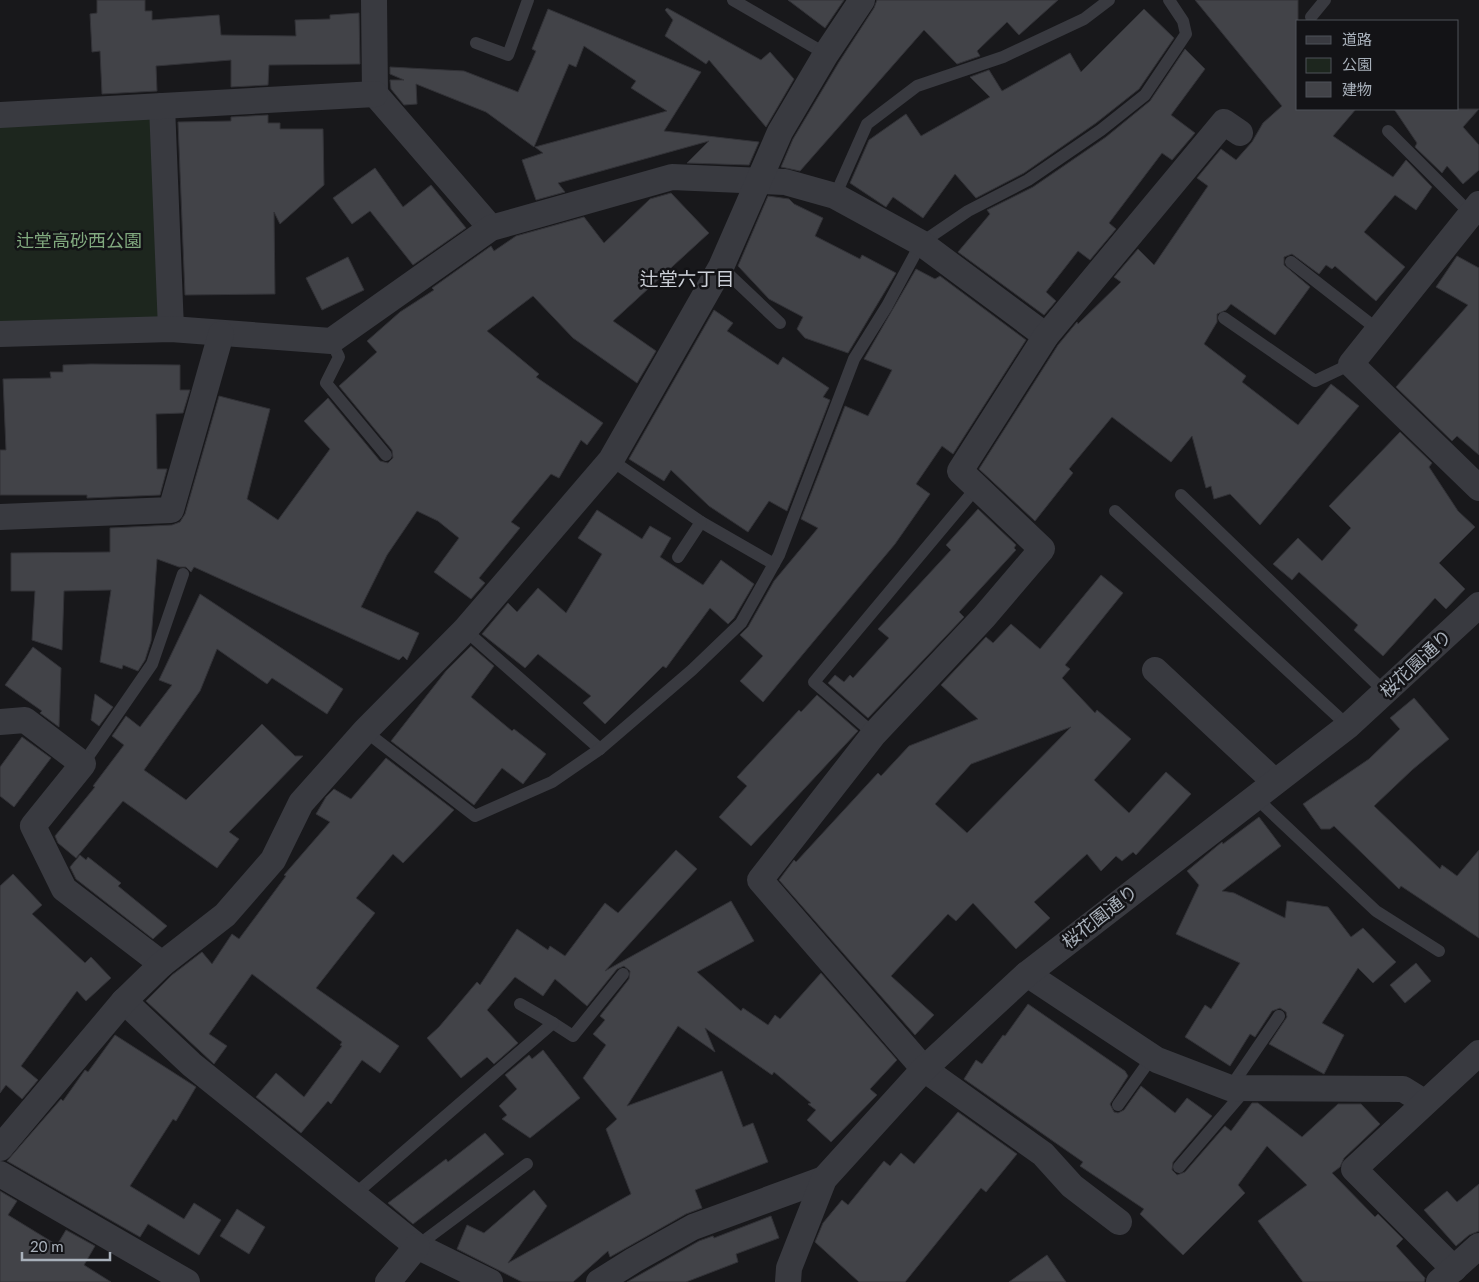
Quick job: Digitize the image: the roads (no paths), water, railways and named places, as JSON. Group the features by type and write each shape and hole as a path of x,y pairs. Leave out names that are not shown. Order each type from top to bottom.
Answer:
{"street":[{"path":"374,0 375,94 491,228"},
{"path":"0,1148 124,1002 162,964 225,915 273,860 302,803 365,731 465,630 611,460 721,267 780,132 826,54 862,0"},
{"path":"0,115 375,94"},
{"path":"162,106 171,329"},
{"path":"1119,1222 1072,1186 1043,1154 924,1068 760,880 874,734 984,617 1042,549 960,471 1046,336 1224,122 1240,133"},
{"path":"0,334 171,329 331,341 491,228 672,177 785,182 835,196 921,243 1046,336"},
{"path":"1474,209 1351,364 1479,488"},
{"path":"0,517 171,510 221,334"},
{"name":"桜花園通り","path":"788,1282 789,1268 824,1179 924,1068 1027,974 1348,726 1386,693 1479,605"},
{"path":"1155,670 1276,782"},
{"path":"0,722 25,720 83,764 33,826 64,889 162,964"},
{"path":"1027,974 1152,1057 1238,1088 1403,1089 1424,1102"},
{"path":"124,1002 191,1064 417,1246 490,1282"},
{"path":"1479,1053 1354,1169 1446,1275 1479,1246"},
{"path":"0,1174 187,1282"},
{"path":"600,1282 634,1260 694,1228 824,1179"},
{"path":"388,1282 417,1246"}],"lane":[{"path":"476,43 508,56 528,0"},
{"path":"733,0 826,54"},
{"path":"835,196 867,124 917,86 1003,57 1084,19 1109,0"},
{"path":"365,731 475,816 552,782 600,749 692,670 741,623 774,564 854,359 888,306 921,243 968,210 1028,180 1101,130 1145,95 1186,34 1183,21 1169,0"},
{"path":"1310,17 1325,0"},
{"path":"1388,131 1474,209"},
{"path":"1291,262 1377,329"},
{"path":"721,267 780,323"},
{"path":"1224,318 1315,381 1351,364"},
{"path":"331,341 339,357 326,383 386,455"},
{"path":"611,460 701,522 774,564"},
{"path":"874,734 814,682 977,487"},
{"path":"1181,495 1386,693"},
{"path":"1115,511 1348,726"},
{"path":"678,557 701,522"},
{"path":"83,764 152,664 183,574"},
{"path":"465,630 600,749"},
{"path":"1255,797 1376,911 1439,951"},
{"path":"520,1004 573,1036 623,974"},
{"path":"1179,1167 1238,1088 1279,1016"},
{"path":"354,1195 553,1023"},
{"path":"1118,1106 1152,1057"},
{"path":"417,1246 526,1164"}],"district":[{"name":"辻堂六丁目","path":"687,279"}],"park label":[{"name":"辻堂高砂西公園","path":"79,241"}]}
